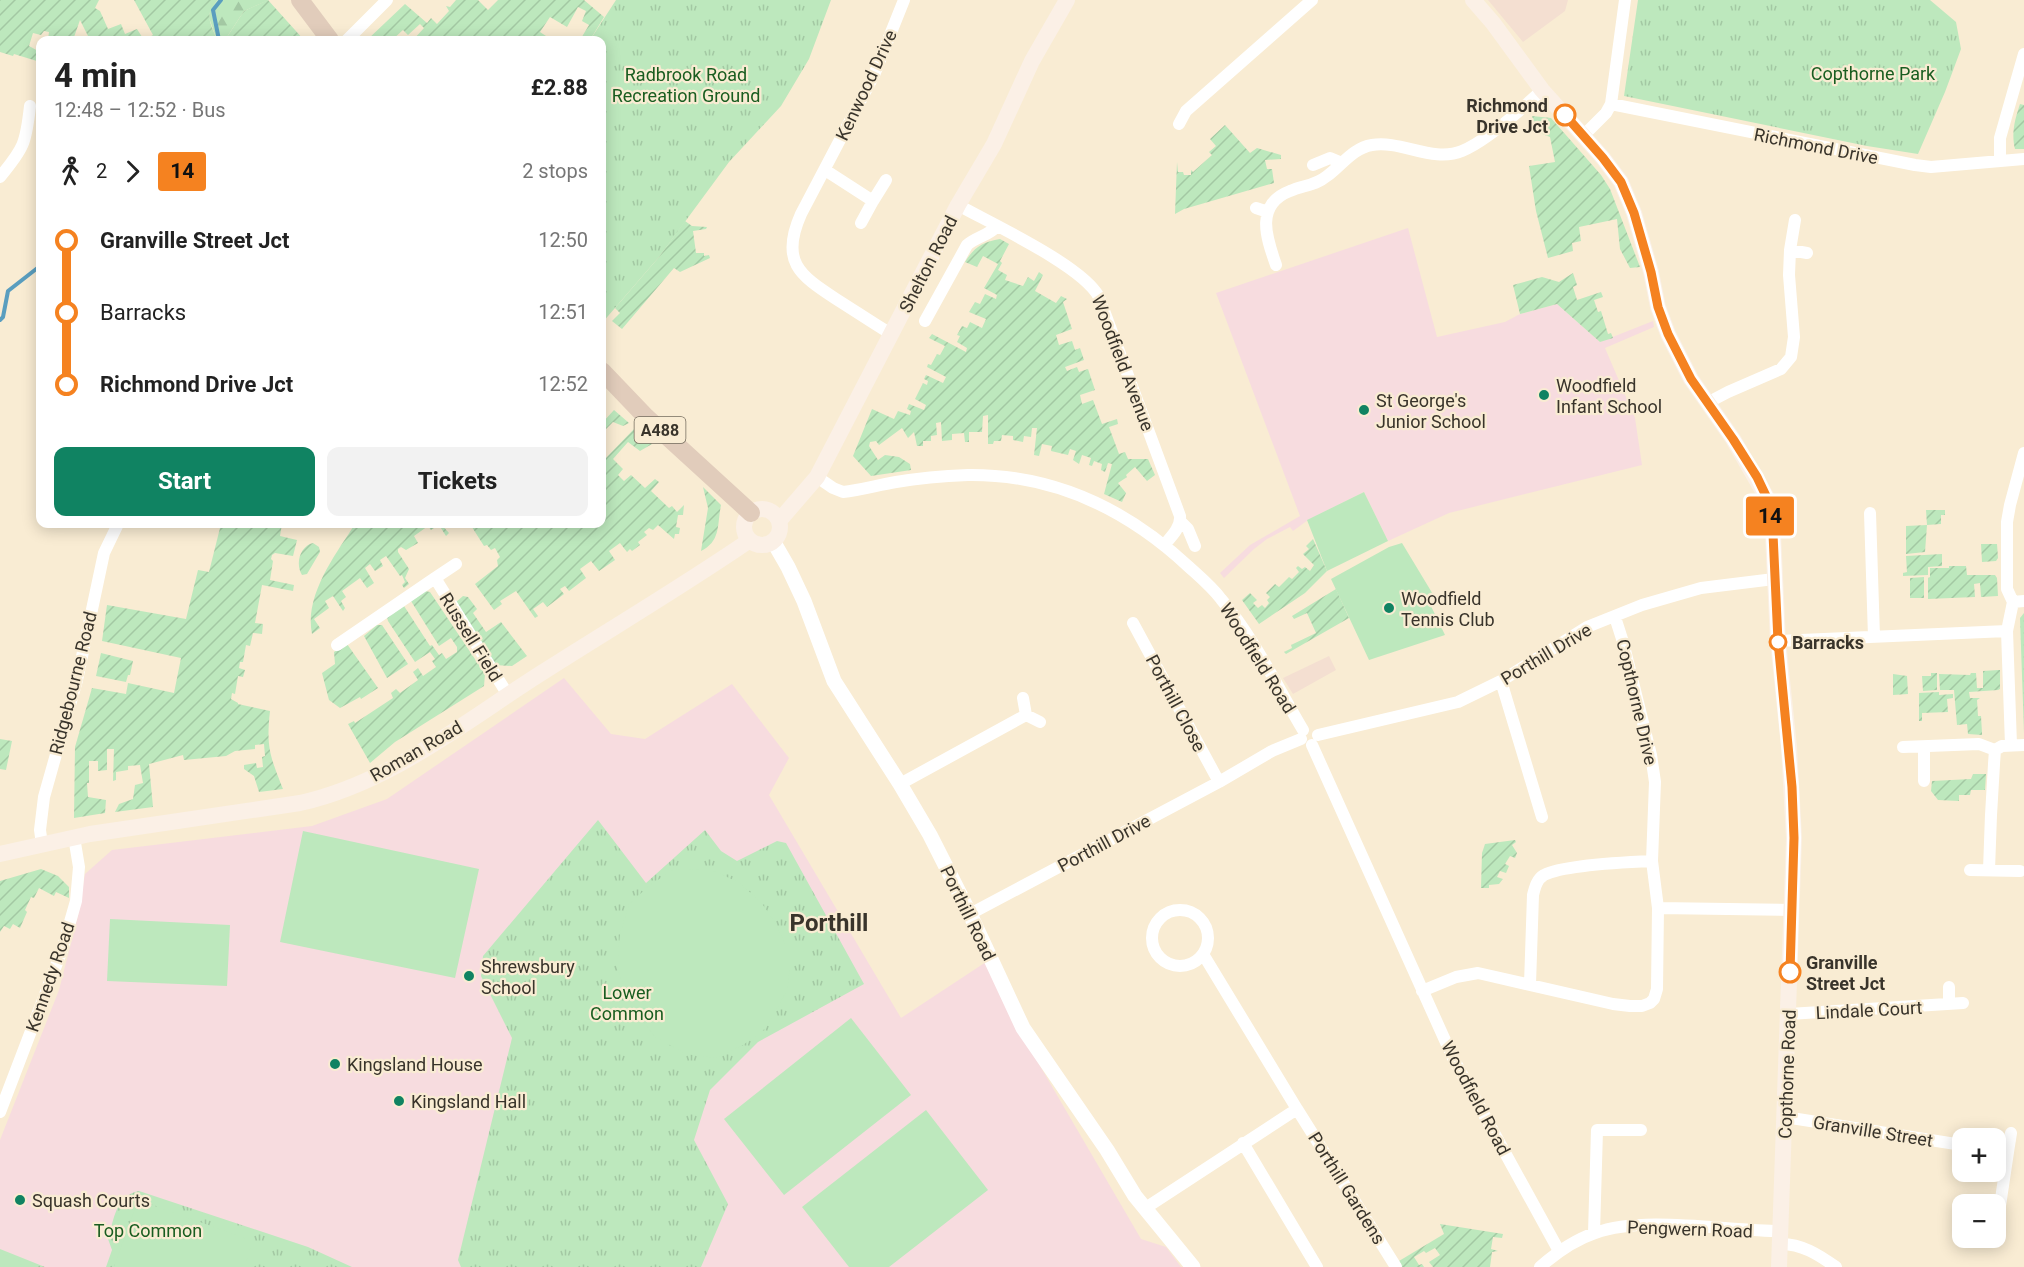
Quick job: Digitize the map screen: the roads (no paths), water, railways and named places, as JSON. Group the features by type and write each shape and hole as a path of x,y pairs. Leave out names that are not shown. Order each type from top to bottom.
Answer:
{"main road":[{"path":"300,0 327,36"},
{"name":"Shelton Road","path":"779,521 817,477 958,205 994,144 1032,62 1067,0"},
{"name":"Copthorne Road","path":"1473,0 1542,90 1584,135 1621,182 1634,213 1662,321 1691,379 1739,448 1767,498 1773,534 1778,641 1792,787 1794,838 1779,1267"},
{"name":"A488","path":"606,375 646,417 750,513"},
{"path":"766,509 772,512 779,521 780,530 773,541 757,544 750,540 744,530 750,513 766,509"},
{"name":"Roman Road","path":"0,854 74,837 313,800 376,777 433,744 750,540"}],"street":[{"path":"351,36 387,0"},
{"name":"Kenwood Drive","path":"891,334 807,280 795,261 792,245 794,230 874,75 904,0"},
{"path":"1179,124 1186,111 1312,0"},
{"path":"1584,135 1611,104 1625,0"},
{"path":"2000,161 2000,138 2024,54"},
{"path":"1276,265 1262,210 1289,191 1315,185 1352,154 1370,145 1389,144 1440,154 1462,151 1522,109 1542,90"},
{"name":"Richmond Drive","path":"1611,104 1915,165 1931,167 2024,159"},
{"path":"0,177 20,153 27,137 30,106"},
{"path":"1313,165 1330,158 1342,162"},
{"path":"825,170 873,201"},
{"path":"861,223 886,180"},
{"name":"Woodfield Avenue","path":"958,205 1066,266 1094,287 1180,521 1188,529 1196,546"},
{"path":"1707,403 1781,369 1791,357 1794,337 1789,275 1795,220"},
{"path":"925,321 967,245 976,238 992,232 997,226"},
{"path":"1790,250 1807,253"},
{"path":"1995,750 2002,746 2018,745 2007,631 2019,602 2007,589 2007,522 2010,505 2020,482 2024,453"},
{"name":"Woodfield Road","path":"817,477 833,489 843,492 928,477 970,475 1032,482 1066,491 1096,502 1131,520 1165,544 1209,585 1248,635 1308,737 1453,1058 1559,1251"},
{"path":"1870,513 1874,637"},
{"path":"1165,544 1180,521"},
{"name":"Ridgebourne Road","path":"42,844 40,830 44,797 77,680 104,553 116,528"},
{"name":"Porthill Road","path":"773,541 804,601 834,681 930,835 1023,1028 1107,1150 1144,1209 1193,1267"},
{"name":"Russell Field","path":"337,645 456,564"},
{"name":"Russell Field","path":"435,578 508,695"},
{"name":"Porthill Drive","path":"970,914 1272,752 1308,737 1458,702 1501,681 1587,627 1642,605 1701,588 1774,579"},
{"name":"Copthorne Drive","path":"1422,992 1456,977 1478,973 1613,1004 1642,1006 1654,999 1657,989 1658,908 1652,861 1655,782 1651,755 1615,617"},
{"name":"Porthill Close","path":"1133,623 1219,782"},
{"path":"1778,641 2007,631"},
{"path":"1501,681 1542,817"},
{"path":"1023,698 1026,715"},
{"path":"900,784 1026,715"},
{"path":"1026,715 1040,722"},
{"path":"1904,747 1979,744 1995,750"},
{"path":"1924,747 1924,781"},
{"path":"1989,870 1990,807 1995,750"},
{"name":"Kennedy Road","path":"0,1112 62,950 76,902 79,867 74,837"},
{"path":"1530,984 1533,894 1542,875 1554,871 1599,865 1652,861"},
{"path":"1970,870 2020,871"},
{"path":"1658,908 1792,910"},
{"path":"1182,909 1192,912 1201,919 1206,927 1209,941 1203,954 1197,962 1188,966 1172,966 1162,961 1155,954 1151,943 1151,933 1158,919 1164,914 1182,909"},
{"name":"Porthill Gardens","path":"1203,954 1396,1267"},
{"name":"Lindale Court","path":"1949,987 1949,1004"},
{"name":"Lindale Court","path":"1789,1014 1963,1003"},
{"path":"1144,1209 1298,1109"},
{"name":"Granville Street","path":"1785,1117 1952,1143"},
{"path":"1594,1233 1597,1130 1641,1130"},
{"path":"2004,1194 2011,1133"},
{"path":"1243,1143 1317,1267"},
{"name":"Pengwern Road","path":"1540,1267 1559,1251 1594,1233 1618,1226 1653,1225 1780,1238 1806,1248 1836,1267"}],"waterway":[{"path":"218,36 213,10 221,0"},
{"path":"0,320 3,317 8,291 36,269"}],"place":[{"name":"Richmond Drive Jct","path":"1565,115"},
{"name":"Woodfield Infant School","path":"1544,395"},
{"name":"St George's Junior School","path":"1364,410"},
{"name":"Woodfield Tennis Club","path":"1389,608"},
{"name":"Barracks","path":"1778,642"},
{"name":"Granville Street Jct","path":"1790,972"},
{"name":"Shrewsbury School","path":"469,976"},
{"name":"Kingsland House","path":"335,1064"},
{"name":"Kingsland Hall","path":"399,1101"},
{"name":"Squash Courts","path":"20,1200"}],"district":[{"name":"Porthill","path":"829,923"}],"park label":[{"name":"Copthorne Park","path":"1873,73"},
{"name":"Radbrook Road Recreation Ground","path":"686,84"},
{"name":"Lower Common","path":"627,1002"},
{"name":"Top Common","path":"148,1230"}]}
